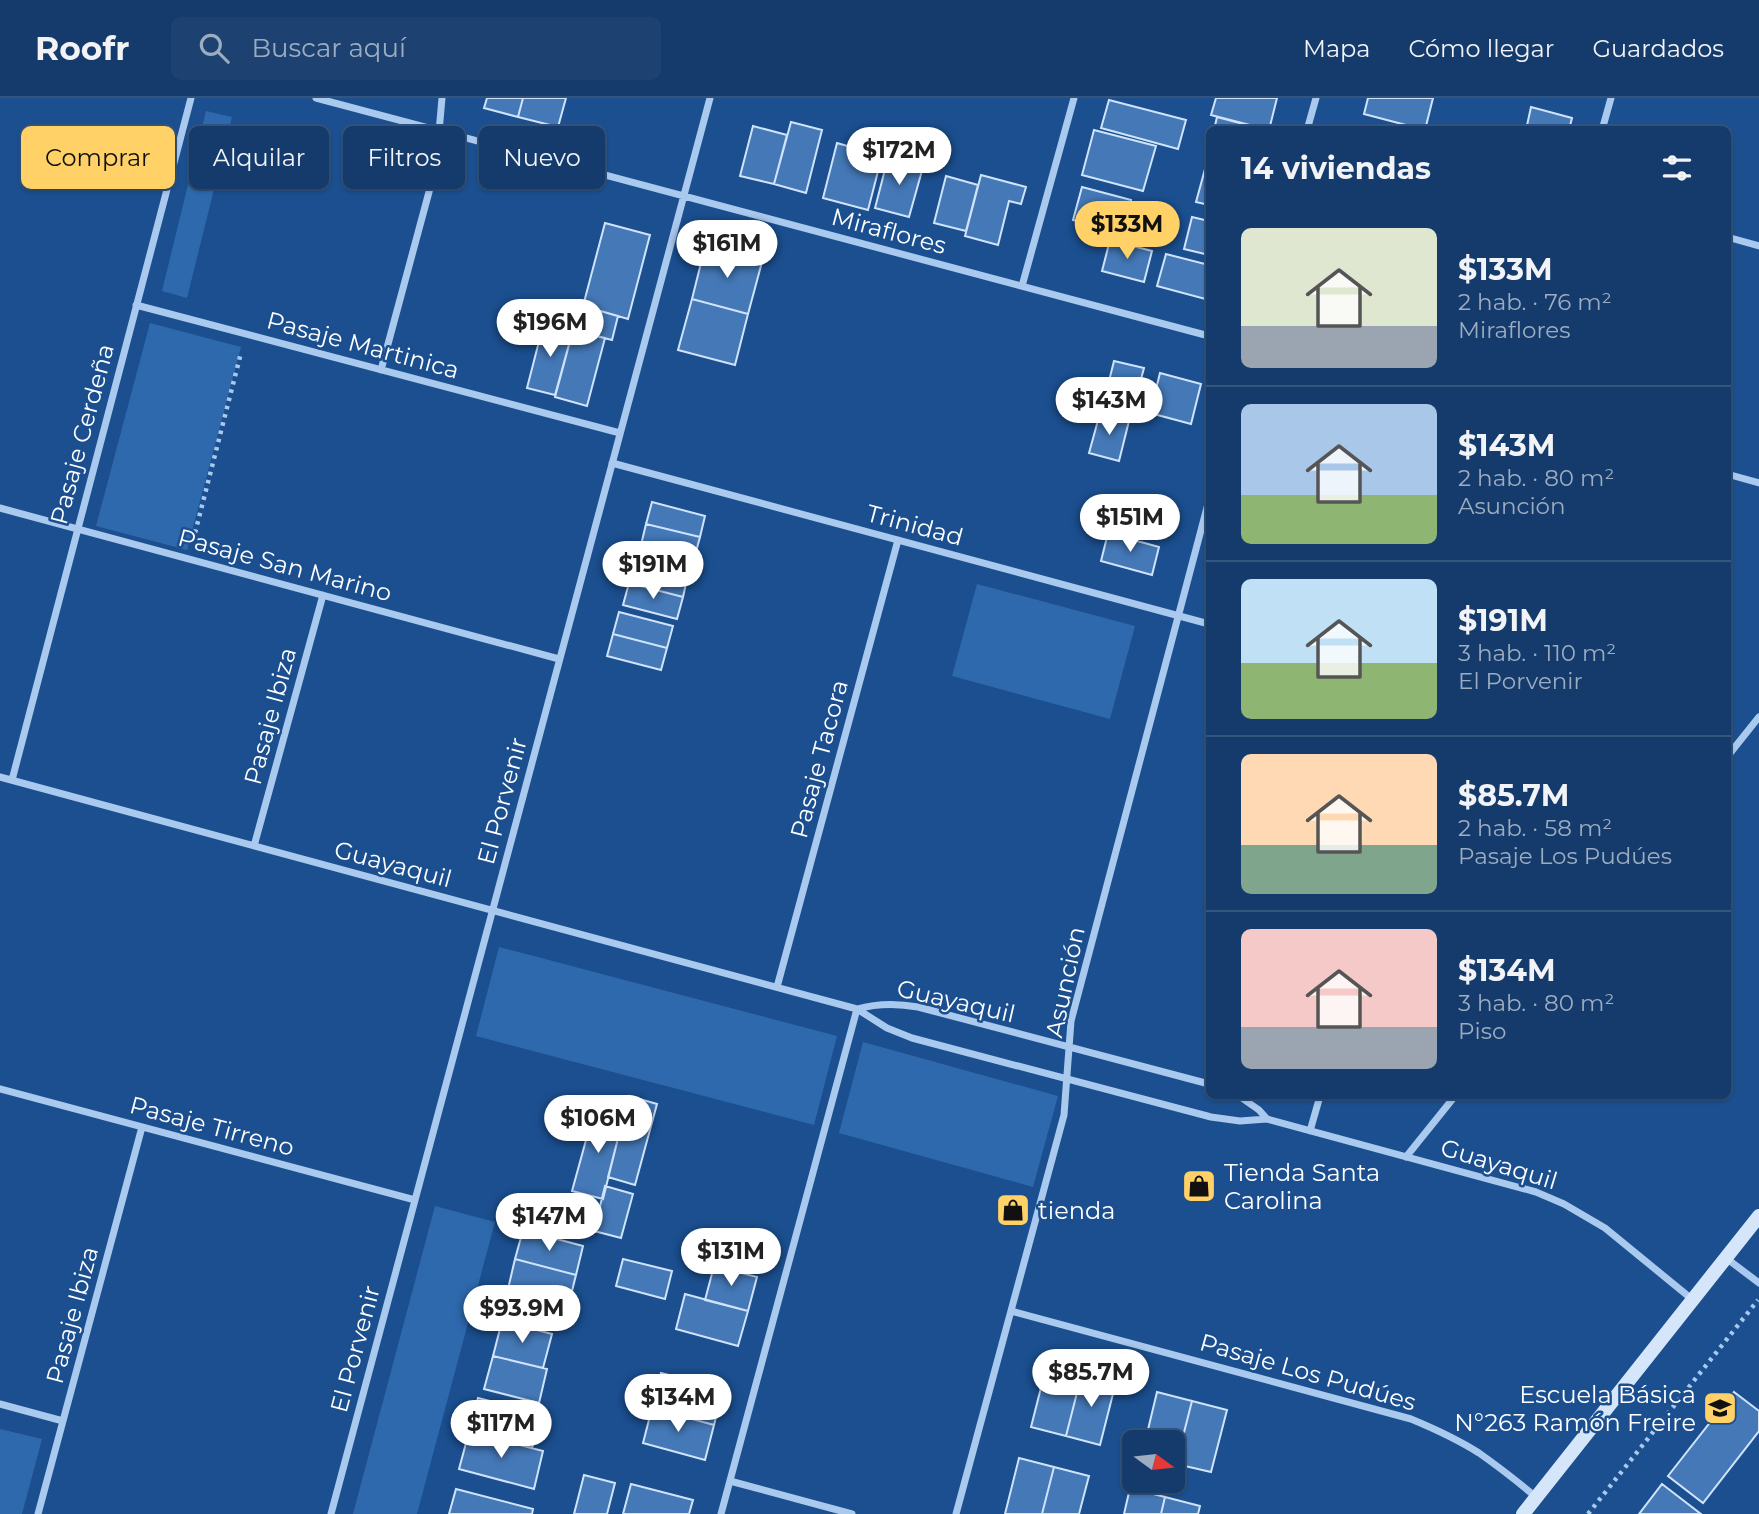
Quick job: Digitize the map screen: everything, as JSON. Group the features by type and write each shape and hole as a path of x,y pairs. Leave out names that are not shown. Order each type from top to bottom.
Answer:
{"street":[{"name":"Pasaje Cerdeña","path":"12,780 191,98"},
{"name":"Miraflores","path":"316,98 421,126"},
{"path":"440,126 443,98"},
{"name":"El Porvenir","path":"331,1514 710,98"},
{"path":"1022,286 1074,98"},
{"path":"1308,126 1316,98"},
{"path":"1603,126 1611,98"},
{"name":"Miraflores","path":"465,138 1206,335"},
{"path":"382,370 430,189"},
{"path":"1731,238 1759,246"},
{"name":"Pasaje Martinica","path":"136,305 620,433"},
{"name":"Trinidad","path":"612,464 1206,623"},
{"path":"1731,475 1759,483"},
{"name":"Pasaje San Marino","path":"0,508 559,659"},
{"name":"Asunción","path":"957,1514 1065,1115 1071,1021 1206,512"},
{"name":"Pasaje Tacora","path":"777,987 898,540"},
{"name":"Pasaje Ibiza","path":"254,846 323,595"},
{"path":"1731,752 1759,717"},
{"name":"Guayaquil","path":"0,777 857,1009 871,1020 899,1034 1211,1117 1240,1121 1267,1119 1526,1189 1564,1204 1605,1228 1693,1300"},
{"name":"Guayaquil","path":"857,1009 890,1003 904,1004 1206,1083"},
{"path":"721,1514 857,1009"},
{"name":"Pasaje Tirreno","path":"0,1089 415,1200"},
{"name":"Guayaquil","path":"1243,1099 1267,1119"},
{"path":"1310,1131 1319,1099"},
{"path":"1406,1157 1453,1099"},
{"name":"Pasaje Ibiza","path":"38,1514 142,1127"},
{"path":"1523,1514 1759,1216"},
{"path":"1725,1258 1759,1283"},
{"name":"Pasaje Los Pudúes","path":"1011,1311 1410,1419 1440,1431 1481,1454 1536,1497"},
{"path":"0,1404 64,1421"},
{"path":"730,1480 852,1514"}],"path":[{"path":"189,559 246,334"},
{"path":"1588,1514 1759,1300"}],"shaded area":[{"path":"206,111 232,117 230,126 202,126"},
{"path":"189,181 189,189 214,189 187,298 162,291"},
{"path":"150,323 241,347 187,550 96,526"},
{"path":"977,584 1135,626 1110,719 952,676"},
{"path":"499,947 837,1036 814,1125 476,1036"},
{"path":"863,1042 1058,1096 1033,1187 839,1133"},
{"path":"435,1206 495,1222 417,1514 353,1514"},
{"path":"0,1429 42,1439 22,1514 0,1514"}],"building":[{"path":"487,98 523,98 518,117 484,108"},
{"path":"523,98 566,98 558,126 518,117"},
{"path":"1216,98 1277,98 1270,126 1254,126 1211,115"},
{"path":"1368,98 1433,98 1426,126 1410,126 1364,114"},
{"path":"1109,100 1186,120 1178,149 1101,128"},
{"path":"1531,107 1572,118 1570,126 1527,126"},
{"path":"1217,117 1251,126 1215,126"},
{"path":"791,122 822,130 806,193 774,184"},
{"path":"753,126 787,135 774,184 740,176"},
{"path":"1094,130 1156,146 1143,191 1082,175"},
{"path":"837,143 882,156 868,210 823,198"},
{"path":"888,158 923,167 909,217 875,208"},
{"path":"1205,169 1206,169 1206,204 1196,202"},
{"path":"981,175 1026,187 1021,204 1009,201 998,245 965,236"},
{"path":"946,176 978,185 966,231 934,223"},
{"path":"1082,187 1131,200 1122,233 1073,220"},
{"path":"1192,217 1206,220 1206,254 1184,249"},
{"path":"605,223 650,235 628,319 583,306"},
{"path":"1110,240 1152,251 1144,282 1102,271"},
{"path":"705,247 762,262 748,314 692,299"},
{"path":"1166,254 1206,264 1206,299 1157,286"},
{"path":"692,299 748,314 735,365 678,350"},
{"path":"583,306 618,316 612,340 576,331"},
{"path":"544,322 573,330 555,395 527,388"},
{"path":"573,330 605,338 587,406 555,397"},
{"path":"1114,361 1144,368 1133,409 1104,401"},
{"path":"1160,373 1201,384 1191,424 1150,413"},
{"path":"1100,413 1129,421 1119,461 1089,453"},
{"path":"652,502 705,516 700,537 646,524"},
{"path":"646,524 700,537 694,559 641,545"},
{"path":"1108,533 1159,547 1152,575 1101,561"},
{"path":"635,561 688,575 683,597 629,583"},
{"path":"629,583 683,597 677,619 623,605"},
{"path":"619,612 673,626 667,648 613,634"},
{"path":"613,634 667,648 661,670 607,656"},
{"path":"629,1096 657,1104 635,1185 608,1177"},
{"path":"594,1111 623,1118 603,1199 572,1191"},
{"path":"605,1186 633,1194 621,1238 594,1231"},
{"path":"523,1230 583,1246 576,1275 515,1259"},
{"path":"515,1259 576,1275 569,1303 508,1289"},
{"path":"623,1259 672,1271 665,1299 616,1286"},
{"path":"714,1266 757,1277 748,1311 705,1300"},
{"path":"685,1294 748,1311 738,1346 676,1329"},
{"path":"502,1321 552,1334 543,1368 493,1356"},
{"path":"493,1356 547,1369 539,1403 484,1389"},
{"path":"1047,1364 1082,1373 1066,1436 1031,1427"},
{"path":"661,1373 723,1389 714,1425 652,1408"},
{"path":"1082,1373 1116,1382 1100,1445 1066,1436"},
{"path":"1157,1392 1192,1401 1185,1430 1148,1430"},
{"path":"1734,1392 1759,1411 1759,1431 1703,1503 1668,1476"},
{"path":"478,1398 541,1414 532,1448 469,1432"},
{"path":"1192,1401 1227,1410 1211,1472 1185,1466 1185,1430"},
{"path":"652,1408 714,1425 705,1460 643,1443"},
{"path":"469,1432 543,1451 534,1489 459,1469"},
{"path":"1019,1458 1054,1467 1042,1514 1005,1514"},
{"path":"1054,1467 1089,1476 1079,1514 1042,1514"},
{"path":"584,1475 615,1483 607,1514 574,1514"},
{"path":"631,1484 693,1500 689,1514 623,1514"},
{"path":"1662,1484 1701,1514 1639,1514"},
{"path":"456,1489 533,1509 532,1514 449,1514"},
{"path":"1129,1493 1149,1493 1165,1497 1161,1514 1124,1514"},
{"path":"1165,1497 1200,1506 1198,1514 1161,1514"}],"place":[{"name":"Tienda Santa Carolina","path":"1199,1186"},
{"name":"tienda","path":"1013,1210"},
{"name":"Escuela Básica N°263 Ramón Freire","path":"1720,1408"}]}
